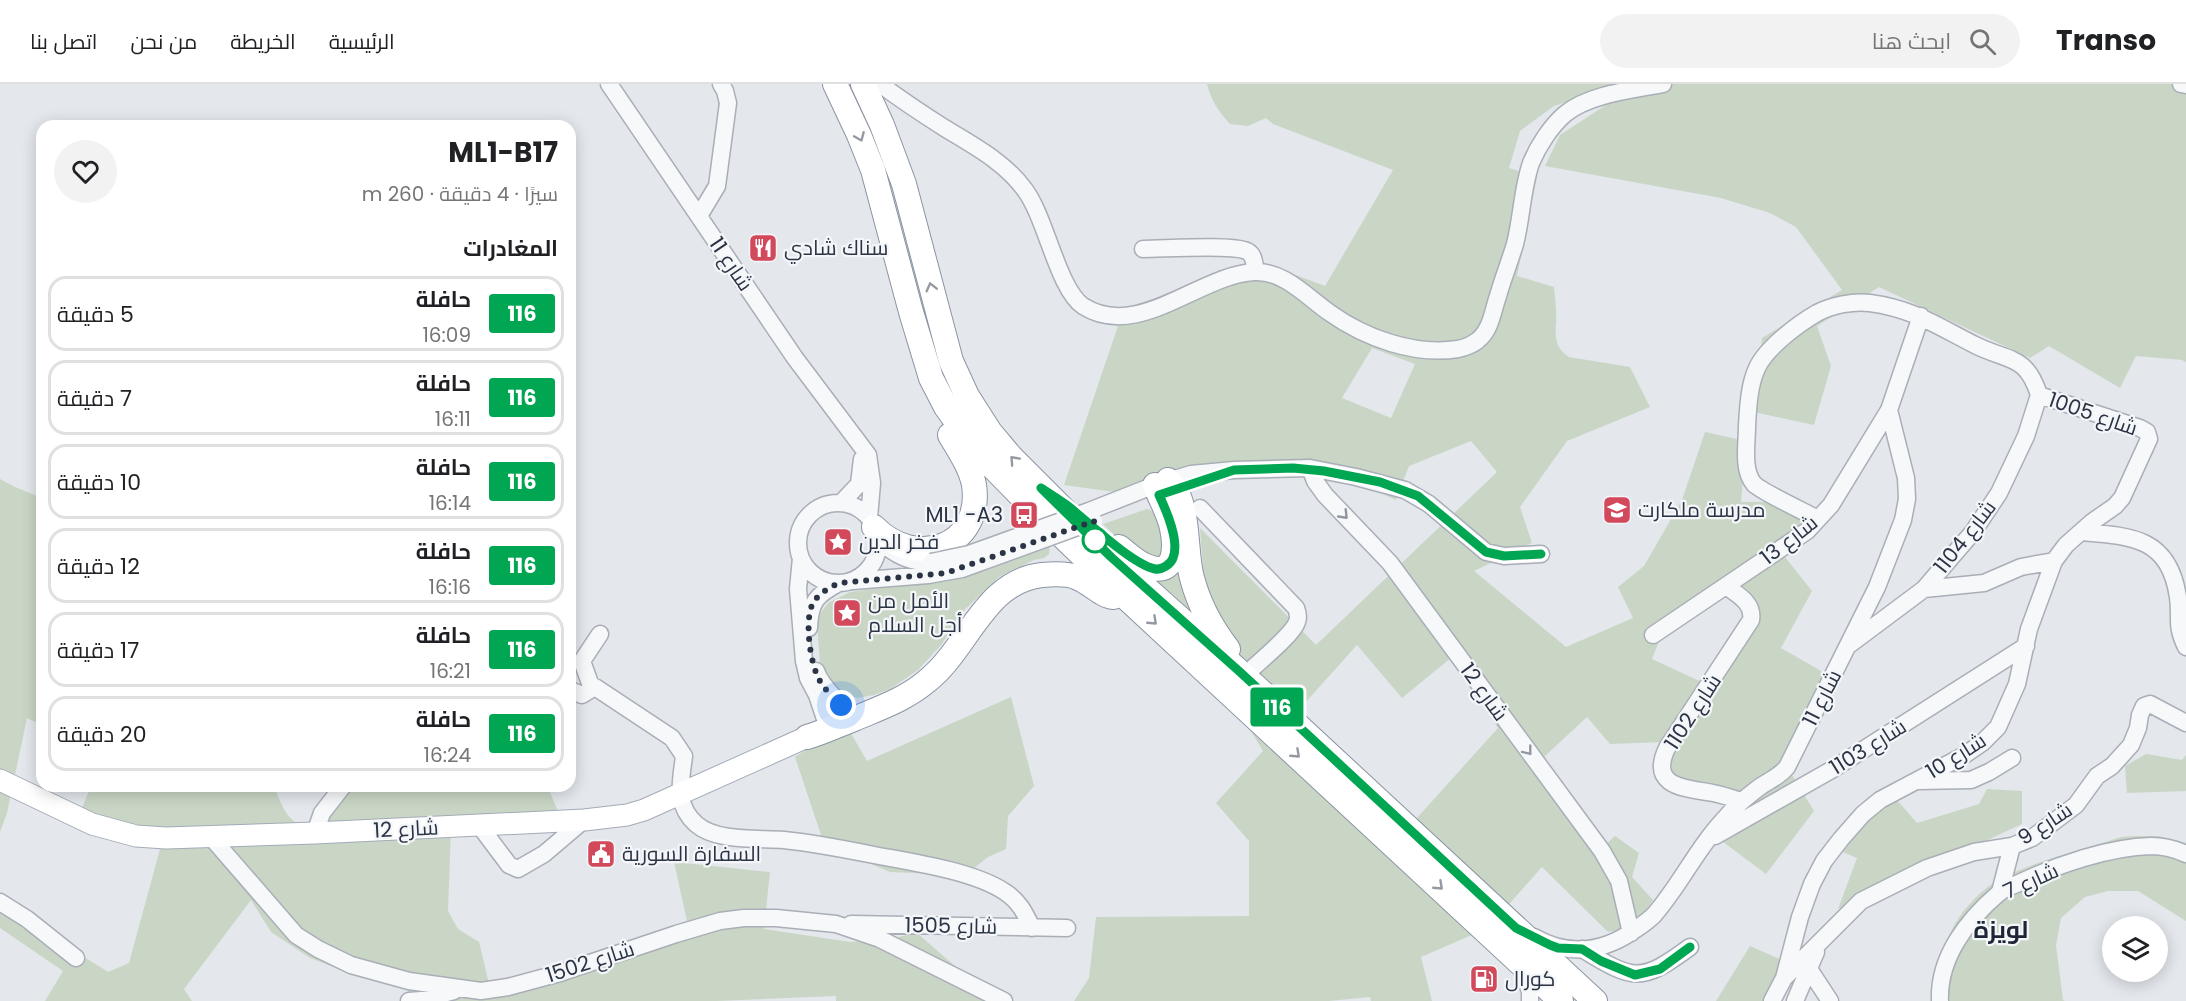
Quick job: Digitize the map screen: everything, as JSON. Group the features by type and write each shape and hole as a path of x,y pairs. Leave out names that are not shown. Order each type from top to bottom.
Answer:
{"highway":[{"path":"835,84 873,170 931,378 953,416 979,453 1122,594 1561,1001"},
{"path":"863,84 882,125 904,184 943,334 959,382 990,432 1041,488 1111,557 1242,674 1595,1001"},
{"path":"873,526 899,546 923,550 950,543 957,537 968,519 974,502 974,486 970,472 931,398 931,378"},
{"path":"1041,488 1144,566 1160,569 1173,559 1174,549 1164,487"},
{"path":"1164,487 1182,508 1188,562 1200,604 1242,674"},
{"path":"821,731 910,684 944,653 970,615 1001,583 1017,573 1044,566 1052,561 1056,544 1053,528"},
{"path":"849,716 884,707 915,691 930,680 950,658 987,607 1006,589 1020,580 1041,576 1067,576 1078,578 1109,597 1122,594"}],"main road":[{"name":"شارع 12","path":"0,780 92,824 112,831 156,838 584,820 627,815 679,796 821,731"}],"street":[{"name":"شارع 11","path":"609,84 795,358 859,440 868,455 871,470 873,526"},
{"path":"699,216 717,186 728,103 721,84"},
{"path":"879,84 921,114 998,162 1014,176 1027,191 1037,210 1060,270 1070,290 1082,305 1102,314 1135,315 1223,280 1256,272 1286,280 1331,314 1362,332 1406,347 1438,351 1462,348 1478,340 1489,325 1515,244 1532,163 1545,137 1564,115 1584,102 1663,84"},
{"path":"2181,84 2186,85"},
{"path":"1143,249 1211,248 1246,251 1253,257 1256,272"},
{"path":"1818,519 1755,485 1747,472 1751,384 1757,367 1788,334 1818,313 1842,304 1868,303 1921,316 1976,346 2021,364 2033,378 2039,395"},
{"name":"شارع 13","path":"1653,634 1807,531 1831,505 1889,410 1921,316"},
{"name":"شارع 1005","path":"2039,395 2147,432"},
{"name":"شارع 1104","path":"1848,645 1924,589 1972,532 1999,493 2025,436 2039,395"},
{"name":"شارع 11","path":"1582,949 1607,946 1630,933 1651,917 1706,840 1741,801 1787,767 1877,587 1903,520 1907,499 1906,478 1889,410"},
{"name":"شارع 10","path":"1772,1001 1784,978 1805,901 1812,884 1831,851 1853,824 1871,807 1963,756 1982,743 1998,726 2017,684 2038,601 2054,561 2066,545 2122,498 2149,439 2147,432"},
{"path":"841,503 859,484 863,463 859,440"},
{"path":"930,568 889,549 873,526 852,506 841,503 825,506 813,512 804,521 799,533 798,546 801,558 816,576 827,581 842,582 930,568 962,569 1164,487 1234,470 1310,468 1364,478 1405,490 1429,504 1486,552 1504,556 1541,554"},
{"name":"شارع 12","path":"1310,468 1315,481 1325,495 1390,563 1602,851 1619,881 1630,933"},
{"path":"1200,508 1290,600 1298,614 1297,623 1289,633 1242,674"},
{"path":"849,716 820,681 814,665 809,635 810,615 813,602 823,592 863,573 875,558 878,544 873,526"},
{"path":"2082,532 2136,540 2162,555 2172,570 2178,597 2179,630 2186,645"},
{"path":"801,558 798,589 804,661 808,678 818,699 821,731"},
{"path":"1924,589 1984,583 2021,567 2054,561"},
{"name":"شارع 1102","path":"1726,586 1744,599 1752,611 1751,620 1668,748 1664,755 1663,770 1667,779 1678,787 1741,801"},
{"path":"592,689 582,661 600,634"},
{"name":"شارع 1103","path":"1706,840 1833,769 2026,646"},
{"path":"576,692 582,695 595,687 672,738 684,756 679,796 695,823 708,832 733,837 819,844 963,874 1004,891 1021,905 1032,928"},
{"name":"شارع 9","path":"1784,978 1861,901 1928,868 1974,852 2012,846 2032,838 2076,805 2097,776 2112,766 2131,745 2138,728 2139,715 2144,706 2150,704 2160,708 2186,723"},
{"path":"1916,781 1971,780 2012,758"},
{"path":"315,833 322,813 339,792"},
{"path":"479,825 509,865 518,869 544,854 584,820"},
{"name":"شارع 1502","path":"211,837 291,929 318,950 361,968 410,981 481,990 518,984 560,973 720,921 776,918 836,924 880,939 1004,1001"},
{"path":"2000,892 2012,846"},
{"name":"شارع 7","path":"1940,1001 1941,977 1953,946 1962,931 2000,892 2042,872 2115,851 2152,846 2186,854"},
{"path":"0,902 27,919 76,958"},
{"name":"شارع 1505","path":"836,924 1067,928"},
{"path":"1516,928 1558,948 1582,949 1601,961 1635,975 1660,969 1690,947"},
{"path":"1795,1001 1818,946"},
{"path":"1515,957 1527,981 1530,1001"},
{"path":"1809,969 1830,1001"},
{"path":"409,1001 461,989"}],"green space":[{"path":"1207,84 2186,84 2186,362 2136,356 2120,388 2049,346 2030,358 1879,287 1817,326 1831,366 1814,425 1754,412 1762,338 1842,290 1796,227 1770,213 1721,198 1545,166 1560,135 1615,99 1609,89 1554,106 1520,131 1509,168 1537,177 1517,276 1554,287 1556,338 1564,354 1569,357 1630,367 1650,407 1567,441 1520,507 1532,543 1474,571 1566,647 1633,618 1618,587 1644,566 1682,500 1705,432 1746,441 1741,502 1776,502 1809,525 1785,557 1812,591 1781,648 1828,675 1783,760 1814,811 1766,874 1715,836 1730,795 1664,779 1665,742 1610,744 1587,717 1531,769 1603,847 1615,836 1639,853 1632,877 1653,900 1640,919 1631,926 1608,932 1542,867 1488,928 1421,957 1432,1001 1371,1001 1370,997 1329,1001 1074,1001 1089,978 1096,917 1249,916 1249,841 1216,803 1263,751 1210,664 1200,528 1316,645 1497,472 1471,441 1409,466 1396,500 1334,478 1250,471 1122,493 1064,485 1119,323 1231,268 1293,274 1325,286 1393,170 1273,124 1266,118 1248,126 1230,124 1222,115","holes":["1372,348 1415,364 1391,418 1342,398","1729,588 1756,611 1708,685 1652,659 1661,636","1357,645 1402,698 1452,657 1498,728 1416,819 1295,714"]},
{"path":"0,479 36,496 36,722 27,718 7,813 0,832"},
{"path":"1147,509 1154,512 1162,523 1162,561 1133,553 1103,524"},
{"path":"1050,543 1049,554 1044,558 1034,560 999,577 958,616 942,644 918,670 890,689 857,698 842,695 830,686 820,664 817,624 820,614 828,603 850,592 948,579"},
{"path":"1182,570 1196,616 1173,594 1154,581 1168,580"},
{"path":"1011,697 1034,786 1008,816 1006,849 988,857 965,875 890,872 824,844 795,757 846,725 867,761"},
{"path":"2146,754 2182,760 2186,755 2186,791 2127,793 2125,766"},
{"path":"1987,789 2022,791 2022,824 1838,909 1857,858 1836,849 1846,832 1896,799 1917,823 1979,804"},
{"path":"89,792 276,792 285,810 294,821 301,826 319,831 339,792 550,792 562,821 451,830 448,911 458,929 479,942 491,992 687,921 674,862 770,872 764,929 850,942 889,939 917,933 964,974 1005,1001 836,1001 836,996 717,1001 415,1001 400,980 354,975 310,958 271,932 251,900 184,989 192,1001 45,1001 63,971 0,928 0,904 108,972 129,963 160,849 74,828"},
{"path":"2159,836 2186,843 2186,921 2138,891 2108,891 2085,897 2061,918 2056,945 2063,1000 2065,1001 1942,1001 1946,946 1955,923 1981,893 2001,878 2025,868 2121,837"},
{"path":"1750,946 1782,960 1766,1001 1716,1001"}],"bus line":[{"name":"116","path":"1541,554 1504,556 1486,552 1418,496 1380,482 1310,468 1234,470 1159,495 1171,524 1174,554 1173,559 1165,567 1154,569 1137,561 1041,488 1111,557 1240,672 1516,928 1558,948 1582,949 1601,961 1635,975 1660,969 1690,947"}],"place":[{"name":"سناك شادي","path":"763,248"},
{"name":"مدرسة ملكارت","path":"1617,510"},
{"name":"ML1 -A3","path":"1024,515"},
{"name":"فخر الدين","path":"838,542"},
{"name":"الأمل من أجل السلام","path":"847,613"},
{"name":"السفارة السورية","path":"601,854"},
{"name":"كورال","path":"1484,979"}],"district":[{"name":"لويزة","path":"2001,930"}],"route":[{"path":"841,705 820,681 810,643 810,615 813,602 828,589 839,583 934,575 962,569 1094,521 1095,540"}]}
